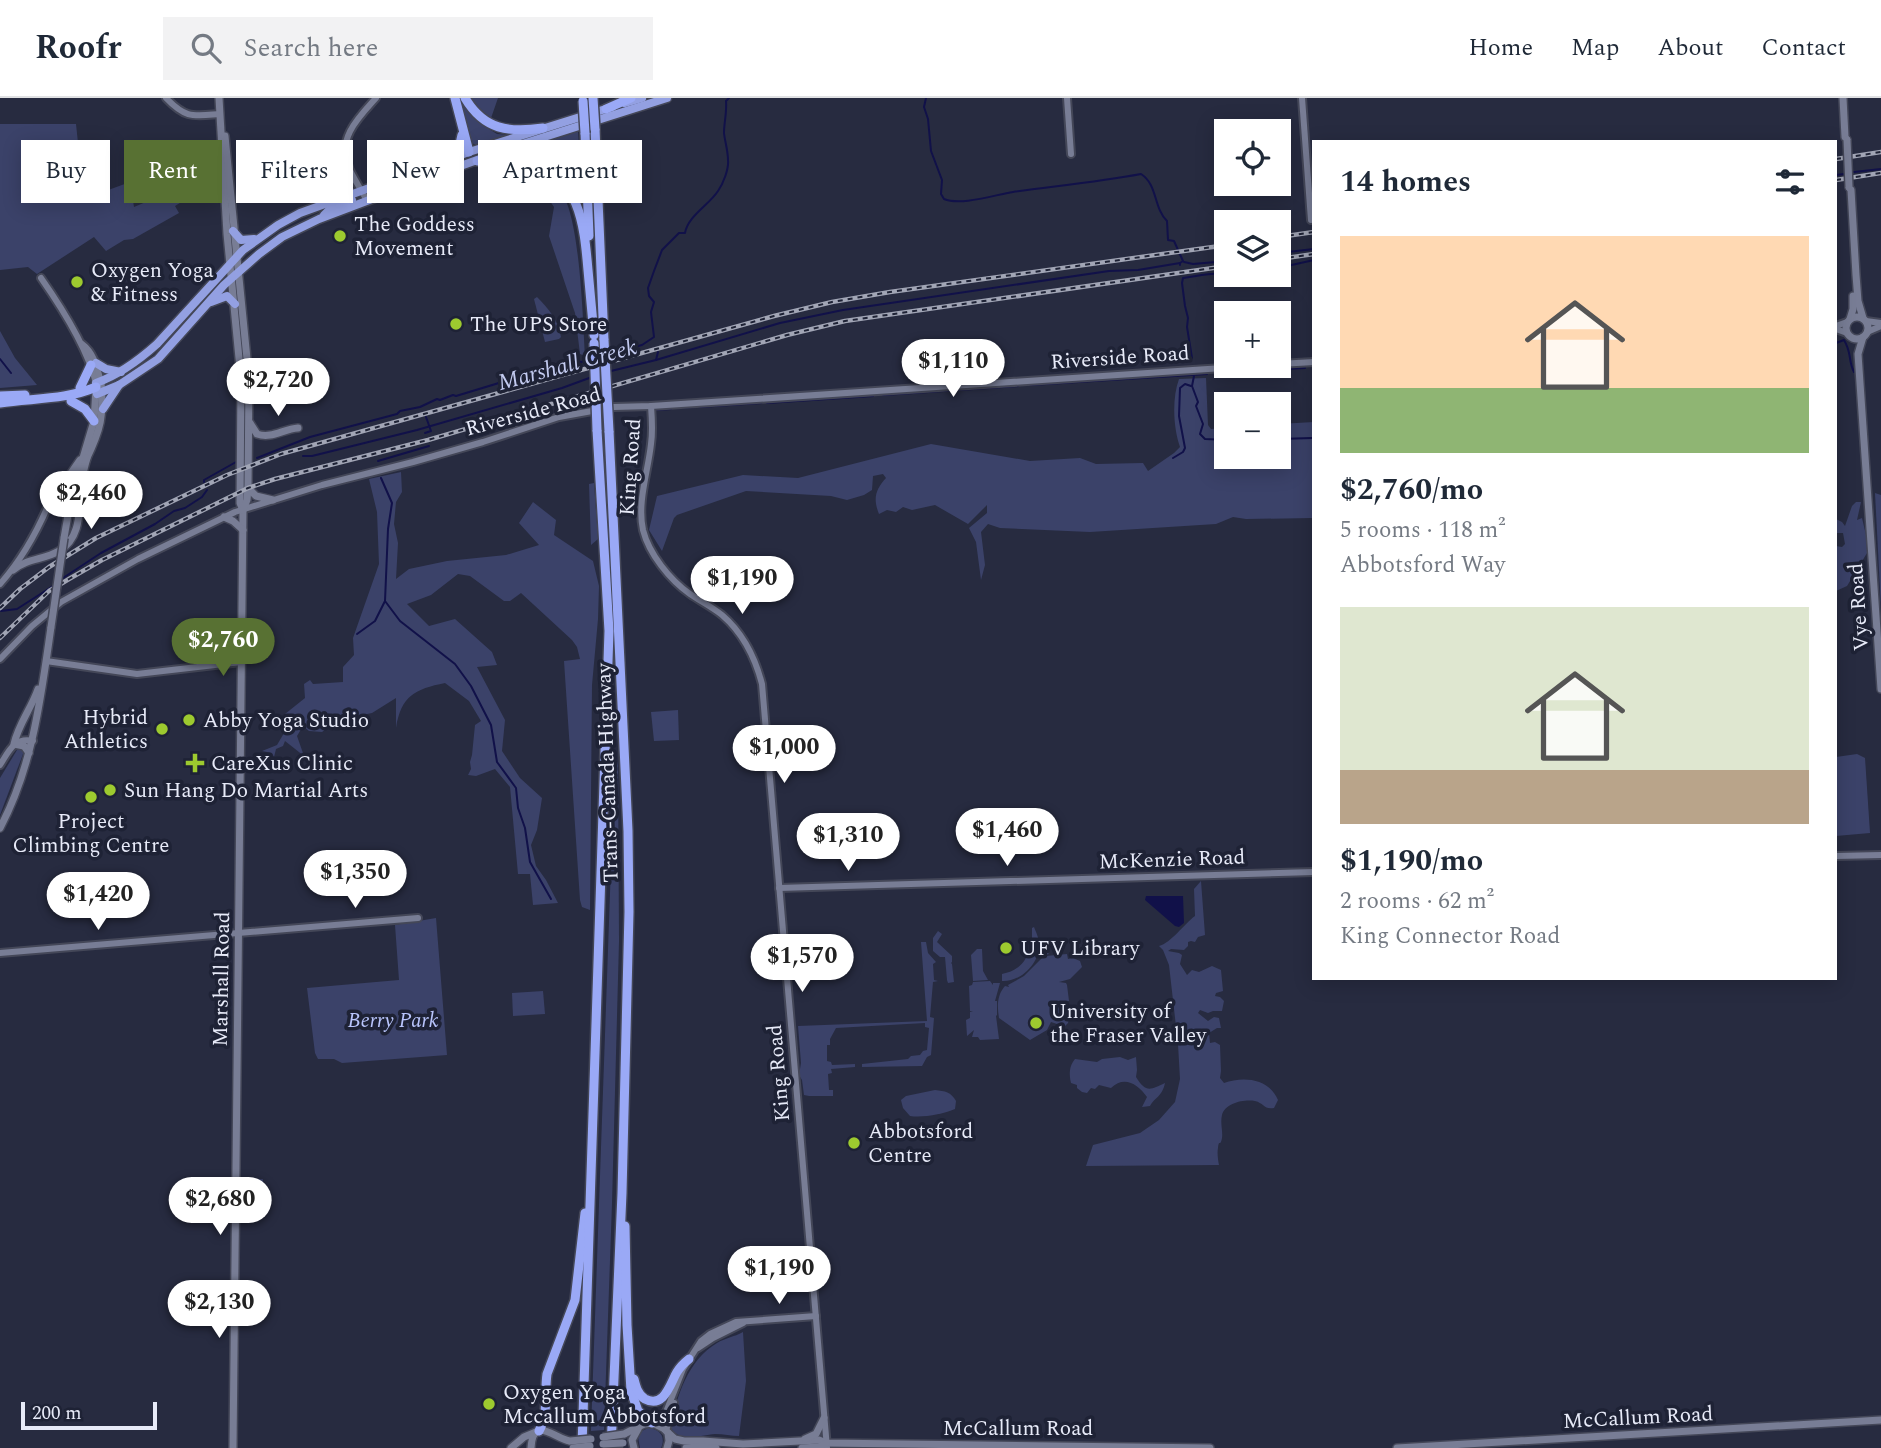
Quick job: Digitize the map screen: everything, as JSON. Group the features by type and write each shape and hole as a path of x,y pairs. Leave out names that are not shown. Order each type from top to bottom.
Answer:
{"highway":[{"path":"455,98 470,152"},
{"path":"465,98 487,122 499,128 523,131 543,128"},
{"path":"606,109 631,98"},
{"path":"464,154 642,98"},
{"path":"464,166 667,98"},
{"name":"Trans-Canada Highway","path":"587,99 597,339 597,430 608,631 593,1127 588,1444"},
{"path":"461,140 463,130"},
{"path":"477,161 515,159 538,165 557,178 573,197 581,214 597,339"},
{"path":"0,404 71,401 98,388 157,344 233,260 260,237 300,213 367,189"},
{"path":"319,219 331,208 355,199 362,191"},
{"path":"103,409 119,386 158,359 208,303 259,254 282,237 319,219 367,201"},
{"path":"318,206 323,203"},
{"path":"233,231 241,240 260,237"},
{"path":"208,303 227,296 235,304"},
{"name":"Trans-Canada Highway","path":"597,339 609,430 628,831 629,912 622,1193 606,1443"},
{"path":"80,388 94,364 121,372"},
{"path":"0,396 119,386"},
{"path":"0,404 84,393 98,388"},
{"path":"71,401 85,409 94,421"},
{"path":"538,1431 545,1415 547,1374 570,1315 578,1285 593,1127"},
{"path":"622,1193 629,1377 632,1397 638,1411 652,1423"},
{"path":"627,1325 635,1382 639,1392 647,1400 656,1401 663,1397 678,1370 689,1359"}],"main road":[{"name":"Marshall Road","path":"219,98 225,132 233,260"},
{"path":"1845,98 1854,303 1849,320 1849,335 1855,338 1865,334 1858,296 1849,187"},
{"name":"Marshall Road","path":"221,116 220,140 233,260 245,333 249,423 248,488 243,510 233,1448"},
{"name":"Marshall Road","path":"235,275 241,379 240,503 243,510"},
{"path":"1849,320 1856,317 1864,320"},
{"name":"Vye Road","path":"1858,354 1865,334"},
{"name":"Vye Road","path":"1849,335 1858,354 1881,689"},
{"path":"54,491 85,457 98,433 103,409 98,388"},
{"path":"0,828 18,791 33,741 71,498 94,421 98,388"},
{"path":"249,423 254,431 262,436 298,428"},
{"path":"13,570 20,564 57,552 68,545 78,525 85,457"},
{"path":"248,488 256,496 273,500"},
{"path":"225,517 243,530"},
{"path":"26,552 37,558"},
{"path":"29,753 24,746 14,744 15,736 35,698 46,661"},
{"path":"803,1446 816,1434 824,1418"},
{"name":"McCallum Road","path":"1397,1448 1881,1420"},
{"path":"606,1443 652,1423"},
{"name":"McCallum Road","path":"652,1423 677,1440 743,1444 803,1446 819,1440 826,1446 1210,1448"},
{"path":"633,1448 632,1440 640,1426"},
{"path":"511,1448 524,1437 545,1430 572,1445 624,1443 633,1448"},
{"path":"531,1448 538,1431"},
{"path":"552,1432 558,1446"},
{"path":"667,1432 667,1448"},
{"path":"686,1448 716,1448"}],"street":[{"path":"166,98 179,111 188,114 221,116"},
{"path":"346,140 349,130 376,98"},
{"path":"1067,98 1071,154"},
{"path":"1303,99 1311,220"},
{"path":"353,175 367,201"},
{"path":"41,278 94,364 98,388"},
{"path":"1837,326 1849,320"},
{"path":"1864,320 1881,325"},
{"path":"1865,334 1881,325"},
{"path":"1837,328 1849,335"},
{"path":"1291,363 1312,362"},
{"name":"Riverside Road","path":"0,659 32,626 61,602 138,559 225,517 323,485 460,449 559,417 614,407 1214,369"},
{"name":"King Road","path":"651,406 652,443 642,502 644,532 655,556 670,576 730,623 745,641 762,684 826,1446"},
{"path":"0,584 26,552 54,491"},
{"path":"46,661 137,674 241,662"},
{"path":"0,765 14,744 22,740 33,741"},
{"path":"1837,856 1881,855"},
{"name":"McKenzie Road","path":"779,888 1312,872"},
{"path":"0,953 418,918"},
{"path":"652,1423 666,1412 689,1359 701,1341 710,1334 730,1324 816,1316"},
{"path":"667,1432 677,1386"}],"green space":[{"path":"459,98 498,98 489,129 497,134 510,135 494,140 478,140 477,145 471,143"},
{"path":"0,124 76,124 78,140 21,140 21,203 110,203 110,189 124,184 124,203 133,203 134,207 143,203 180,203 175,206 179,213 106,251 94,237 37,274 28,267 0,270"},
{"path":"578,131 579,140 550,140"},
{"path":"551,203 567,203 572,221 579,269 585,356 580,354 575,313 549,236 554,207"},
{"path":"537,297 555,320 560,331 559,339 545,342 534,299"},
{"path":"0,331 15,358 37,385 0,388"},
{"path":"1206,378 1208,425 1214,429 1214,469 1291,469 1291,423 1312,422 1312,518 1233,517 1216,524 1090,532 1000,528 988,524 981,532 985,565 981,580 976,542 969,528 987,513 987,505 968,524 935,505 912,510 903,507 896,512 887,510 879,514 876,499 877,491 886,478 883,474 873,476 872,490 847,500 831,496 746,491 677,515 662,551 649,530 657,496 743,475 798,478 931,444 1030,461 1080,458 1096,464 1143,463 1148,471 1180,447 1174,413 1179,379"},
{"path":"401,472 402,492 396,502 394,524 398,543 396,579 409,569 447,561 506,555 539,545 519,523 533,502 556,520 554,535 593,561 599,586 592,685 590,910 582,907 580,900 564,661 580,659 572,640 521,593 510,601 504,601 470,576 458,574 431,595 407,604 429,626 455,619 492,652 497,665 477,667 505,720 502,751 520,778 542,798 537,830 531,845 536,866 558,903 533,905 530,874 518,874 510,787 495,769 476,776 468,775 471,769 475,725 481,721 469,701 445,683 425,688 411,696 402,708 396,728 396,698 372,713 338,720 322,732 309,731 303,726 297,736 304,756 285,741 283,746 276,749 274,757 272,753 262,751 277,745 287,728 285,714 305,698 304,684 310,680 313,684 343,682 343,667 354,655 353,638 379,564 377,512 369,479"},
{"path":"594,483 598,539 591,545 589,484"},
{"path":"1875,493 1881,495 1881,608"},
{"path":"1861,502 1857,520 1862,518 1867,553 1847,586 1837,591 1837,546 1842,547 1845,544 1843,533 1837,533 1837,520 1845,526 1852,506"},
{"path":"678,710 679,740 654,741 651,712"},
{"path":"20,749 23,754 0,815 0,778"},
{"path":"615,752 618,766 619,941 604,1430 591,1431"},
{"path":"1857,754 1865,758 1870,833 1837,836 1837,757"},
{"path":"1201,881 1205,935 1198,937 1195,942 1188,942 1184,950 1168,951 1182,955 1180,964 1187,975 1192,970 1199,972 1212,966 1221,970 1223,991 1215,996 1224,1001 1222,1011 1208,1013 1200,1010 1198,1013 1208,1021 1214,1017 1219,1018 1221,1028 1209,1033 1210,1043 1220,1045 1220,1078 1224,1083 1247,1080 1262,1083 1278,1100 1274,1108 1251,1101 1241,1101 1227,1107 1221,1118 1219,1165 1086,1166 1093,1145 1140,1133 1159,1120 1175,1102 1180,1079 1178,1044 1169,965 1159,946 1195,916 1194,889"},
{"name":"Berry Park","path":"436,918 447,1055 342,1063 334,1059 318,1059 307,988 399,980 395,925"},
{"path":"1034,927 1039,944 1033,964 1022,975 1002,981 1002,974 1018,967 1025,959 1032,942"},
{"path":"938,931 942,934 937,942 952,956 954,982 948,983 945,957 940,957 933,951 933,938"},
{"path":"921,942 926,942 928,953 936,962 933,964 934,980 938,981 933,982 931,1055 922,1066 862,1067 862,1064 908,1059 920,1055 927,1050 929,1028 925,1027 925,1023 836,1028 830,1045 827,1045 827,1061 832,1065 855,1064 855,1067 831,1069 832,1073 828,1074 829,1090 833,1090 833,1096 804,1095 799,1075 801,1063 798,1026 927,1021"},
{"path":"1041,946 1049,953 1046,956 1067,954 1068,959 1080,961 1082,967 1070,979 1059,982 1067,985 1068,1023 1061,1030 1057,1024 1051,1022 1047,1030 1030,1040 999,1018 998,1001 1005,986 1009,987 1008,985 1024,976 1042,958 1038,958"},
{"path":"977,949 982,949 983,971 988,980 973,981 971,955"},
{"path":"990,981 993,985 1000,983 995,1001 999,1039 980,1040 978,1037 972,1037 974,1030 967,1036 966,1020 973,1011 970,1011 969,986 973,982"},
{"path":"543,991 545,1014 513,1016 512,993"},
{"path":"1120,1057 1128,1060 1136,1057 1136,1077 1146,1088 1165,1083 1150,1106 1142,1107 1147,1097 1131,1083 1121,1082 1111,1088 1099,1085 1087,1093 1071,1083 1070,1070 1075,1059 1097,1062"},
{"path":"935,1090 952,1096 956,1101 955,1109 933,1115 910,1116 903,1108 901,1100 906,1096"},
{"path":"263,1179 264,1206 236,1209 236,1180"},
{"path":"743,1332 746,1381 739,1436 715,1434 685,1437 675,1433 671,1428 676,1404 691,1369 707,1350"},
{"path":"648,1428 661,1434 661,1448 640,1448 638,1437"}],"shaded area":[{"path":"1146,896 1183,896 1184,923 1179,927 1175,926 1145,900"}],"waterway":[{"name":"Marshall Creek","path":"610,353 642,345 654,337 651,312 654,302 649,296 648,288 662,250 679,233 685,233 690,221 714,196 724,180 728,164 724,133 726,101 729,98"},
{"path":"926,98 924,107 931,151 942,180 941,194 944,199 968,201 1141,174 1150,184 1159,209 1167,221 1168,240 1174,241 1183,261 1180,265"},
{"path":"1854,172 1881,169"},
{"path":"1837,175 1844,174"},
{"path":"1291,252 1312,249"},
{"path":"1291,265 1312,260"},
{"path":"1184,262 1214,262"},
{"path":"656,360 780,323 843,310 1180,263"},
{"path":"1192,358 1183,278 1214,274"},
{"path":"1837,343 1844,340 1854,372"},
{"path":"611,371 656,360 658,352"},
{"path":"0,359 11,373"},
{"name":"Marshall Creek","path":"257,458 310,437 397,414 437,399 456,396 562,364 591,360"},
{"path":"1291,369 1305,368"},
{"path":"1030,385 1207,374"},
{"path":"1194,376 1192,386 1203,424 1200,434 1205,439 1214,439"},
{"path":"303,456 417,430 592,377"},
{"path":"1173,458 1185,448 1179,416 1180,388 1185,384 1191,386"},
{"path":"883,395 1018,386"},
{"path":"767,403 873,396"},
{"path":"699,407 761,403"},
{"path":"675,408 695,407"},
{"path":"655,410 671,409"},
{"path":"425,433 431,431 426,417"},
{"path":"1291,439 1312,438"},
{"path":"378,461 429,446"},
{"path":"204,482 236,462"},
{"path":"381,478 392,503 388,529 385,601 400,621 455,664 471,686 491,725 497,762 516,788 530,862 551,899"},
{"path":"60,580 101,553 174,511 185,508 202,497 207,490"},
{"path":"1,611 17,609 53,586"},
{"path":"357,634 375,621 385,601"}],"railway":[{"path":"1837,159 1881,152"},
{"path":"1837,180 1881,173"},
{"path":"1291,235 1312,232"},
{"path":"0,608 49,567 96,538 227,475 281,454 832,302 1214,247"},
{"path":"1291,257 1312,254"},
{"path":"0,638 49,591 69,579 248,488 275,479 428,440 787,335 845,321 1214,268"}],"place":[{"name":"The Goddess Movement","path":"340,236"},
{"name":"Oxygen Yoga & Fitness","path":"77,282"},
{"name":"The UPS Store","path":"456,324"},
{"name":"Abby Yoga Studio","path":"189,720"},
{"name":"Hybrid Athletics","path":"162,729"},
{"name":"CareXus Clinic","path":"195,763"},
{"name":"Sun Hang Do Martial Arts","path":"110,790"},
{"name":"Project Climbing Centre","path":"91,797"},
{"name":"UFV Library","path":"1006,948"},
{"name":"University of the Fraser Valley","path":"1036,1023"},
{"name":"Abbotsford Centre","path":"854,1143"},
{"name":"Oxygen Yoga Mccallum Abbotsford","path":"489,1404"}]}
